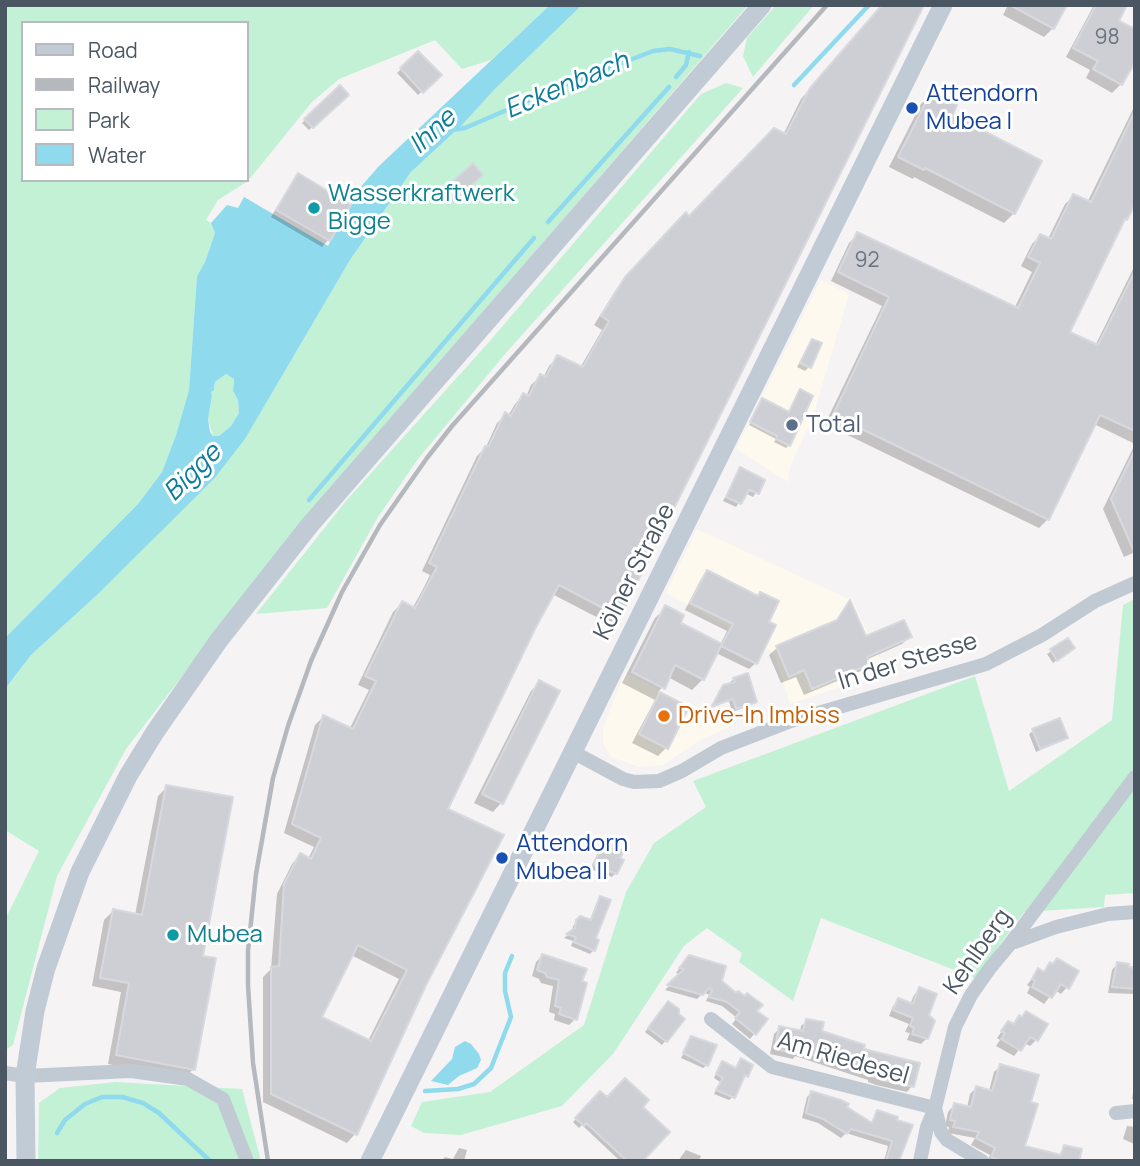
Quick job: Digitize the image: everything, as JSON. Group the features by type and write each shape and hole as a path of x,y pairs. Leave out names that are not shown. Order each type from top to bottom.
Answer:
{"main road":[{"path":"26,1161 15,1074 46,968 80,872 128,776 184,687 309,526 762,5"},
{"name":"Kölner Straße","path":"370,1161 943,5"}],"street":[{"name":"In der Stesse","path":"571,751 623,779 634,782 659,781 721,748 790,721 986,664 1042,635 1095,601 1135,583"},
{"name":"Kehlberg","path":"920,1161 955,1027 971,995 1135,777"},
{"path":"1010,944 1056,927 1108,914 1135,912"},
{"name":"Am Riedesel","path":"711,1019 772,1067 935,1108"},
{"path":"15,1074 131,1071 188,1079 223,1099 247,1161"},
{"path":"935,1108 941,1132 947,1140 982,1161"},
{"path":"1116,1113 1135,1111"}],"shaded area":[{"path":"821,280 849,294 813,417 790,466 788,482 736,449"},
{"path":"697,529 853,601 886,672 790,704 774,653 666,593"},
{"path":"625,673 734,725 700,740 663,765 639,767 611,757 603,743 603,728"}],"green space":[{"path":"5,5 550,5 491,60 462,69 435,40 339,79 312,102 248,181 248,21 21,21 21,182 246,182 218,200 206,220 211,223 215,233 197,276 189,390 162,472 138,504 5,638"},
{"path":"582,5 748,5 290,536 126,749 57,876 13,1045 5,1050 5,920 39,851 5,830 5,689 31,655 97,595 214,479 245,439 350,260 411,172"},
{"path":"776,5 814,5 753,77 743,56 747,38"},
{"path":"726,83 743,88 505,354 418,459 378,517 327,608 256,614 346,501 489,342 701,94"},
{"path":"226,374 234,378 233,391 238,400 239,413 231,426 219,436 213,436 208,419 211,392 215,382"},
{"path":"1135,599 1135,893 1105,895 1104,907 1024,912 975,978 821,918 793,1001 739,962 742,953 707,928 684,946 613,1054 562,1106 461,1135 424,1133 411,1126 422,1102 490,1092 584,1025 626,892 654,843 706,807 693,781 975,676 1009,791 1112,720 1123,605"},
{"path":"115,1082 242,1089 261,1161 38,1161 39,1103 60,1088"}],"water":[{"path":"550,5 582,5 411,172 350,260 245,439 214,479 97,595 31,655 5,689 5,638 138,504 162,472 189,390 197,276 215,233 211,223 227,205 238,208 244,197 328,246 358,190 379,166","holes":["226,374 234,379 233,391 238,400 239,413 231,426 219,436 213,436 208,419 211,392 215,382"]},
{"path":"465,1041 479,1054 481,1060 477,1068 459,1076 448,1085 431,1081 452,1059 455,1047"}],"building":[{"path":"882,5 924,5 620,617 559,585 535,629 448,809 504,835 426,985 357,1135 271,1094 271,967 279,966 284,884 300,853 311,859 321,838 292,824 323,715 353,729 376,681 365,676 402,601 415,608 437,567 429,563 485,446 489,446 505,412 511,416 523,393 529,396 540,374 546,377 557,355 583,367 609,321 601,316 625,277 686,212 689,216 774,128 786,134 810,88","holes":["358,945 407,970 371,1041 322,1017"]},
{"path":"1010,5 1067,5 1054,29"},
{"path":"1096,5 1127,5 1119,21 1135,29 1135,62 1122,85 1093,69 1098,61 1073,48"},
{"path":"418,51 442,75 423,93 400,68"},
{"path":"340,85 349,95 313,128 304,119"},
{"path":"931,92 957,105 953,115 1042,161 1015,214 898,157"},
{"path":"1135,111 1135,204 1127,220 1125,219 1070,332 1098,345 1135,271 1135,431 1100,415 1049,520 833,415 889,297 838,272 857,232 1018,308 1040,263 1028,257 1040,234 1051,239 1073,194 1091,202"},
{"path":"473,163 483,175 453,202 442,191"},
{"name":"Wasserkraftwerk Bigge","path":"298,173 351,205 330,241 276,210"},
{"path":"812,339 822,343 811,368 800,363"},
{"path":"800,389 813,396 790,446 750,422 762,398 789,412"},
{"path":"1135,450 1135,554 1111,499"},
{"path":"740,467 765,480 759,494 749,490 741,504 726,497"},
{"path":"707,570 758,596 760,592 779,601 769,622 776,625 757,664 721,646 733,624 690,603"},
{"path":"850,600 866,636 904,620 912,637 867,657 870,664 812,689 804,670 789,677 776,646 837,620"},
{"path":"665,605 684,615 681,623 722,644 704,680 675,665 665,689 632,672"},
{"path":"1068,638 1075,648 1057,661 1050,649"},
{"path":"748,673 757,702 736,709 733,699 712,706 723,685 735,682 733,678"},
{"path":"539,680 560,691 503,804 482,794"},
{"path":"660,692 689,707 668,749 639,734"},
{"path":"1060,718 1068,738 1040,749 1032,729"},
{"name":"Mubea","path":"166,785 233,797 203,956 216,958 195,1070 116,1055 129,983 100,978 113,909 142,915"},
{"path":"604,842 624,851 620,858 624,860 617,874 593,865"},
{"path":"600,896 611,900 596,938 599,940 595,951 574,942 576,937 566,934 575,928 576,920 580,916 591,920"},
{"path":"542,954 587,969 582,981 587,983 577,1020 559,1014 561,1008 555,1006 559,980 547,977 545,973 537,970"},
{"path":"689,955 726,966 722,981 736,993 738,991 745,996 747,993 763,1005 757,1011 768,1019 756,1035 735,1018 740,1012 727,1002 709,997 712,990 709,988 703,995 667,985 684,969 679,968"},
{"path":"1057,958 1079,971 1069,989 1061,984 1052,998 1032,987 1035,981 1032,979 1038,968 1044,972 1050,962 1053,964"},
{"path":"1117,962 1135,968 1135,989 1112,987"},
{"path":"919,987 937,994 929,1015 935,1021 928,1039 912,1034 914,1028 910,1026 913,1018 893,1010 898,998 913,1004"},
{"path":"668,1001 679,1009 679,1014 685,1019 667,1042 648,1028"},
{"path":"1026,1011 1048,1024 1038,1041 1030,1037 1021,1051 1001,1039 1005,1033 1001,1031 1008,1021 1014,1024 1019,1015 1022,1017"},
{"path":"806,1019 824,1022 822,1031 865,1045 864,1049 920,1063 914,1087 882,1080 800,1051 800,1054 775,1049 779,1026 803,1031"},
{"path":"691,1036 717,1045 708,1066 683,1053"},
{"path":"741,1058 753,1065 748,1077 745,1075 735,1098 716,1090 723,1078 716,1074 722,1061 736,1068"},
{"path":"1000,1064 1039,1075 1031,1102 1038,1104 1025,1146 1061,1155 1064,1145 1082,1149 1079,1161 1002,1161 991,1157 995,1148 976,1138 979,1132 953,1127 955,1121 950,1120 954,1103 971,1107 976,1086 992,1091"},
{"path":"625,1078 649,1100 643,1107 670,1132 643,1161 627,1161 586,1123 584,1126 575,1118 600,1091 607,1097"},
{"path":"811,1091 849,1104 847,1107 872,1123 877,1110 913,1125 899,1161 886,1161 892,1141 851,1129 847,1134 823,1119 806,1113"}],"waterway":[{"name":"Eckenbach","path":"794,85 869,5"},
{"name":"Eckenbach","path":"452,130 465,128 653,51 670,49 700,56"},
{"path":"676,77 686,65 689,52"},
{"path":"548,222 669,87"},
{"path":"309,500 534,238"},
{"path":"425,1091 458,1089 474,1084 491,1068 511,1017 505,991 505,973 512,956"},
{"path":"57,1133 65,1120 85,1104 102,1097 122,1097 143,1103 159,1113 210,1161"}],"railway":[{"path":"268,1161 253,1063 248,985 248,951 256,874 273,778 288,726 311,661 342,592 380,525 452,426 827,5"}],"place":[{"name":"Attendorn Mubea I","path":"912,108"},
{"name":"Wasserkraftwerk Bigge","path":"314,208"},
{"name":"Total","path":"792,425"},
{"name":"Drive-In Imbiss","path":"664,716"},
{"name":"Attendorn Mubea II","path":"502,858"},
{"name":"Mubea","path":"173,935"}],"water label":[{"name":"Ihne","path":"433,132"},
{"name":"Bigge","path":"193,473"}]}
